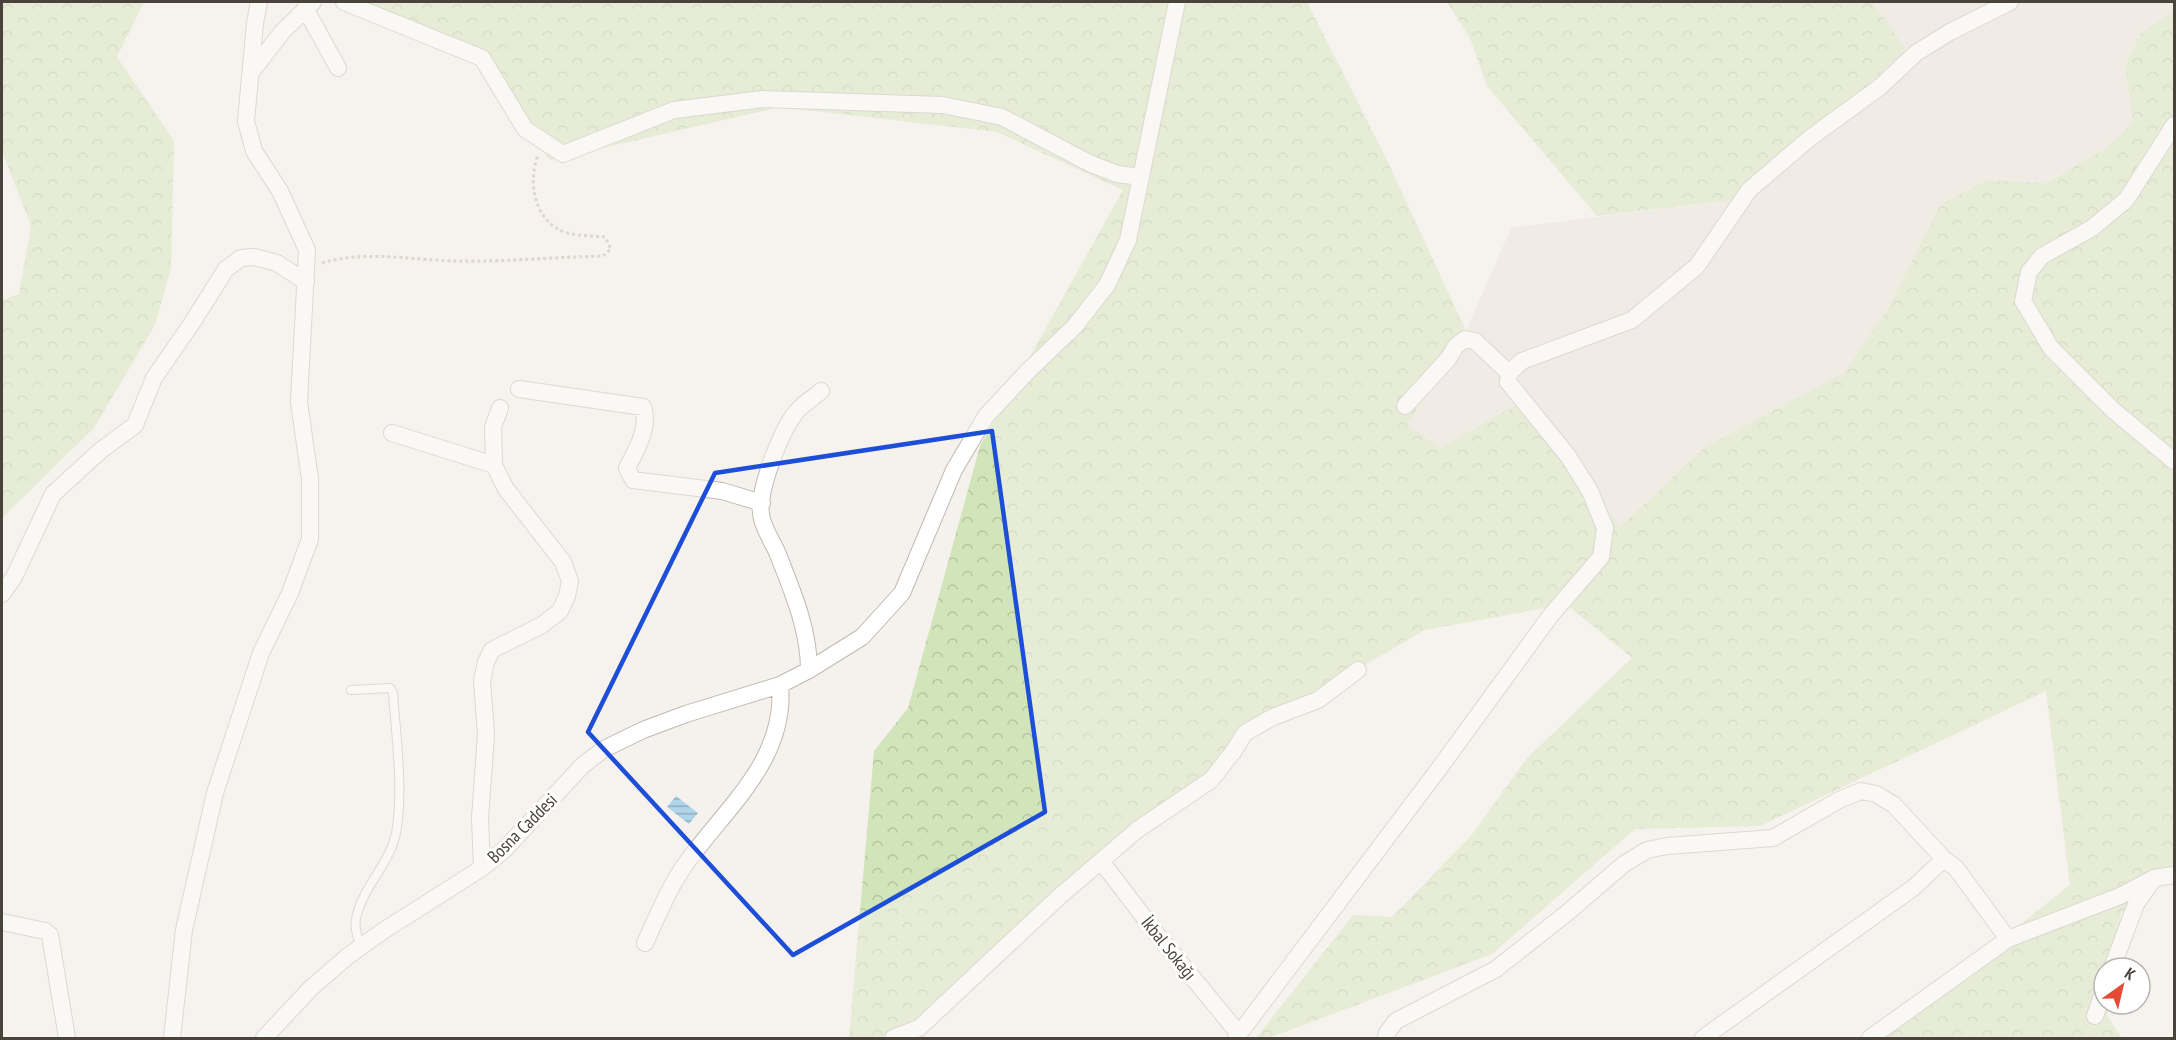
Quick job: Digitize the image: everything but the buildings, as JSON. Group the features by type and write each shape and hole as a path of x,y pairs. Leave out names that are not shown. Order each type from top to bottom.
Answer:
{"street":[{"path":"172,1038 184,930 216,793 261,653 290,593 310,539 310,479 299,402 307,250 280,191 254,151 246,121 255,22 259,2"},
{"path":"344,2 482,58 525,129 563,154 674,110 762,99 931,105 1002,117 1089,163 1118,174 1142,177"},
{"name":"Bosna Caddesi","path":"264,1038 311,988 360,946 482,868 527,827 583,765 604,750 624,738 664,722 780,686 862,637 902,593 954,470 986,416 1075,326 1107,285 1128,240 1178,2"},
{"path":"1238,1036 1551,615 1601,557 1605,528 1590,490 1568,456 1508,382 1509,373 1522,361 1632,320 1697,266 1749,190 1810,138 1880,87 1916,53 1950,32 2010,2"},
{"path":"252,72 283,31 309,5 338,68"},
{"path":"2175,125 2126,200 2092,228 2042,256 2029,272 2023,301 2051,348 2114,410 2175,461"},
{"path":"2,594 14,577 53,494 100,451 135,425 153,378 192,324 226,269 242,258 254,257 277,263 306,275"},
{"path":"1405,406 1448,359 1456,346 1465,339 1475,341 1509,373"},
{"path":"519,389 643,407 646,415 640,442 627,468 633,480 722,491 762,503"},
{"path":"809,670 809,655 801,614 761,515 763,491 775,452 799,409 822,391"},
{"path":"482,868 480,818 486,734 482,681 486,662 492,650 542,625 560,610 567,596 570,581 563,562 506,489 494,465 493,427 500,408"},
{"path":"392,433 494,465"},
{"path":"893,1038 919,1028 1034,919 1137,830 1211,780 1245,733 1273,717 1318,700 1358,670"},
{"path":"645,943 673,883 758,772 778,724 782,701 780,686"},
{"path":"1386,1038 1396,1021 1496,969 1624,864 1647,850 1667,846 1773,838 1839,800 1861,791 1876,794 1894,805 1944,859 1967,880 2008,939"},
{"path":"1702,1038 1913,888 1944,859"},
{"name":"İkbal Sokağı","path":"1101,861 1238,1036"},
{"path":"1870,1038 2008,939 2120,896 2154,878 2175,875"},
{"path":"2116,956 2136,904 2154,878"},
{"path":"2,922 45,931 51,935 67,1038"}],"lane":[{"path":"351,690 390,688 393,693 398,762 398,827 392,849 371,885 356,919 360,946"}],"path":[{"path":"306,275 339,258 388,257 466,261 603,256 611,249 605,237 567,232 553,225 541,213 532,188 533,167 539,152"}],"highlighted area":[{"path":"992,431 1045,812 793,955 588,732 715,473"}],"shaded area":[{"path":"1872,2 2174,2 2174,11 2141,33 2125,65 2133,123 2106,148 2045,183 1988,180 1890,305 1844,373 1705,447 1620,528 1525,401 1439,448 1407,425 1466,331 1511,228 1747,198 1906,49"}],"green space":[{"path":"2,2 144,2 117,57 174,141 171,268 155,325 94,428 2,518 2,300 19,294 31,226 2,151"},
{"path":"340,2 1307,2 1385,156 1466,331 1407,425 1440,448 1525,400 1620,527 1705,447 1844,373 1890,305 1941,204 1987,180 2046,183 2106,148 2133,123 2125,65 2141,33 2174,11 2174,864 2121,913 2116,956 2092,956 2092,1016 2107,1016 2122,1038 1876,1038 2070,885 2046,691 1760,826 1635,829 1492,954 1269,1038 1256,1038 1353,915 1392,917 1471,836 1527,758 1632,658 1566,604 1425,630 1264,723 922,1020 880,1038 849,1038 874,751 908,708 980,446 1123,190 997,132 780,107 550,160 473,59"},
{"path":"1447,2 1872,2 1906,49 1747,198 1597,216 1487,86 1470,38"}],"water":[{"path":"676,796 698,813 689,824 667,807"}]}
